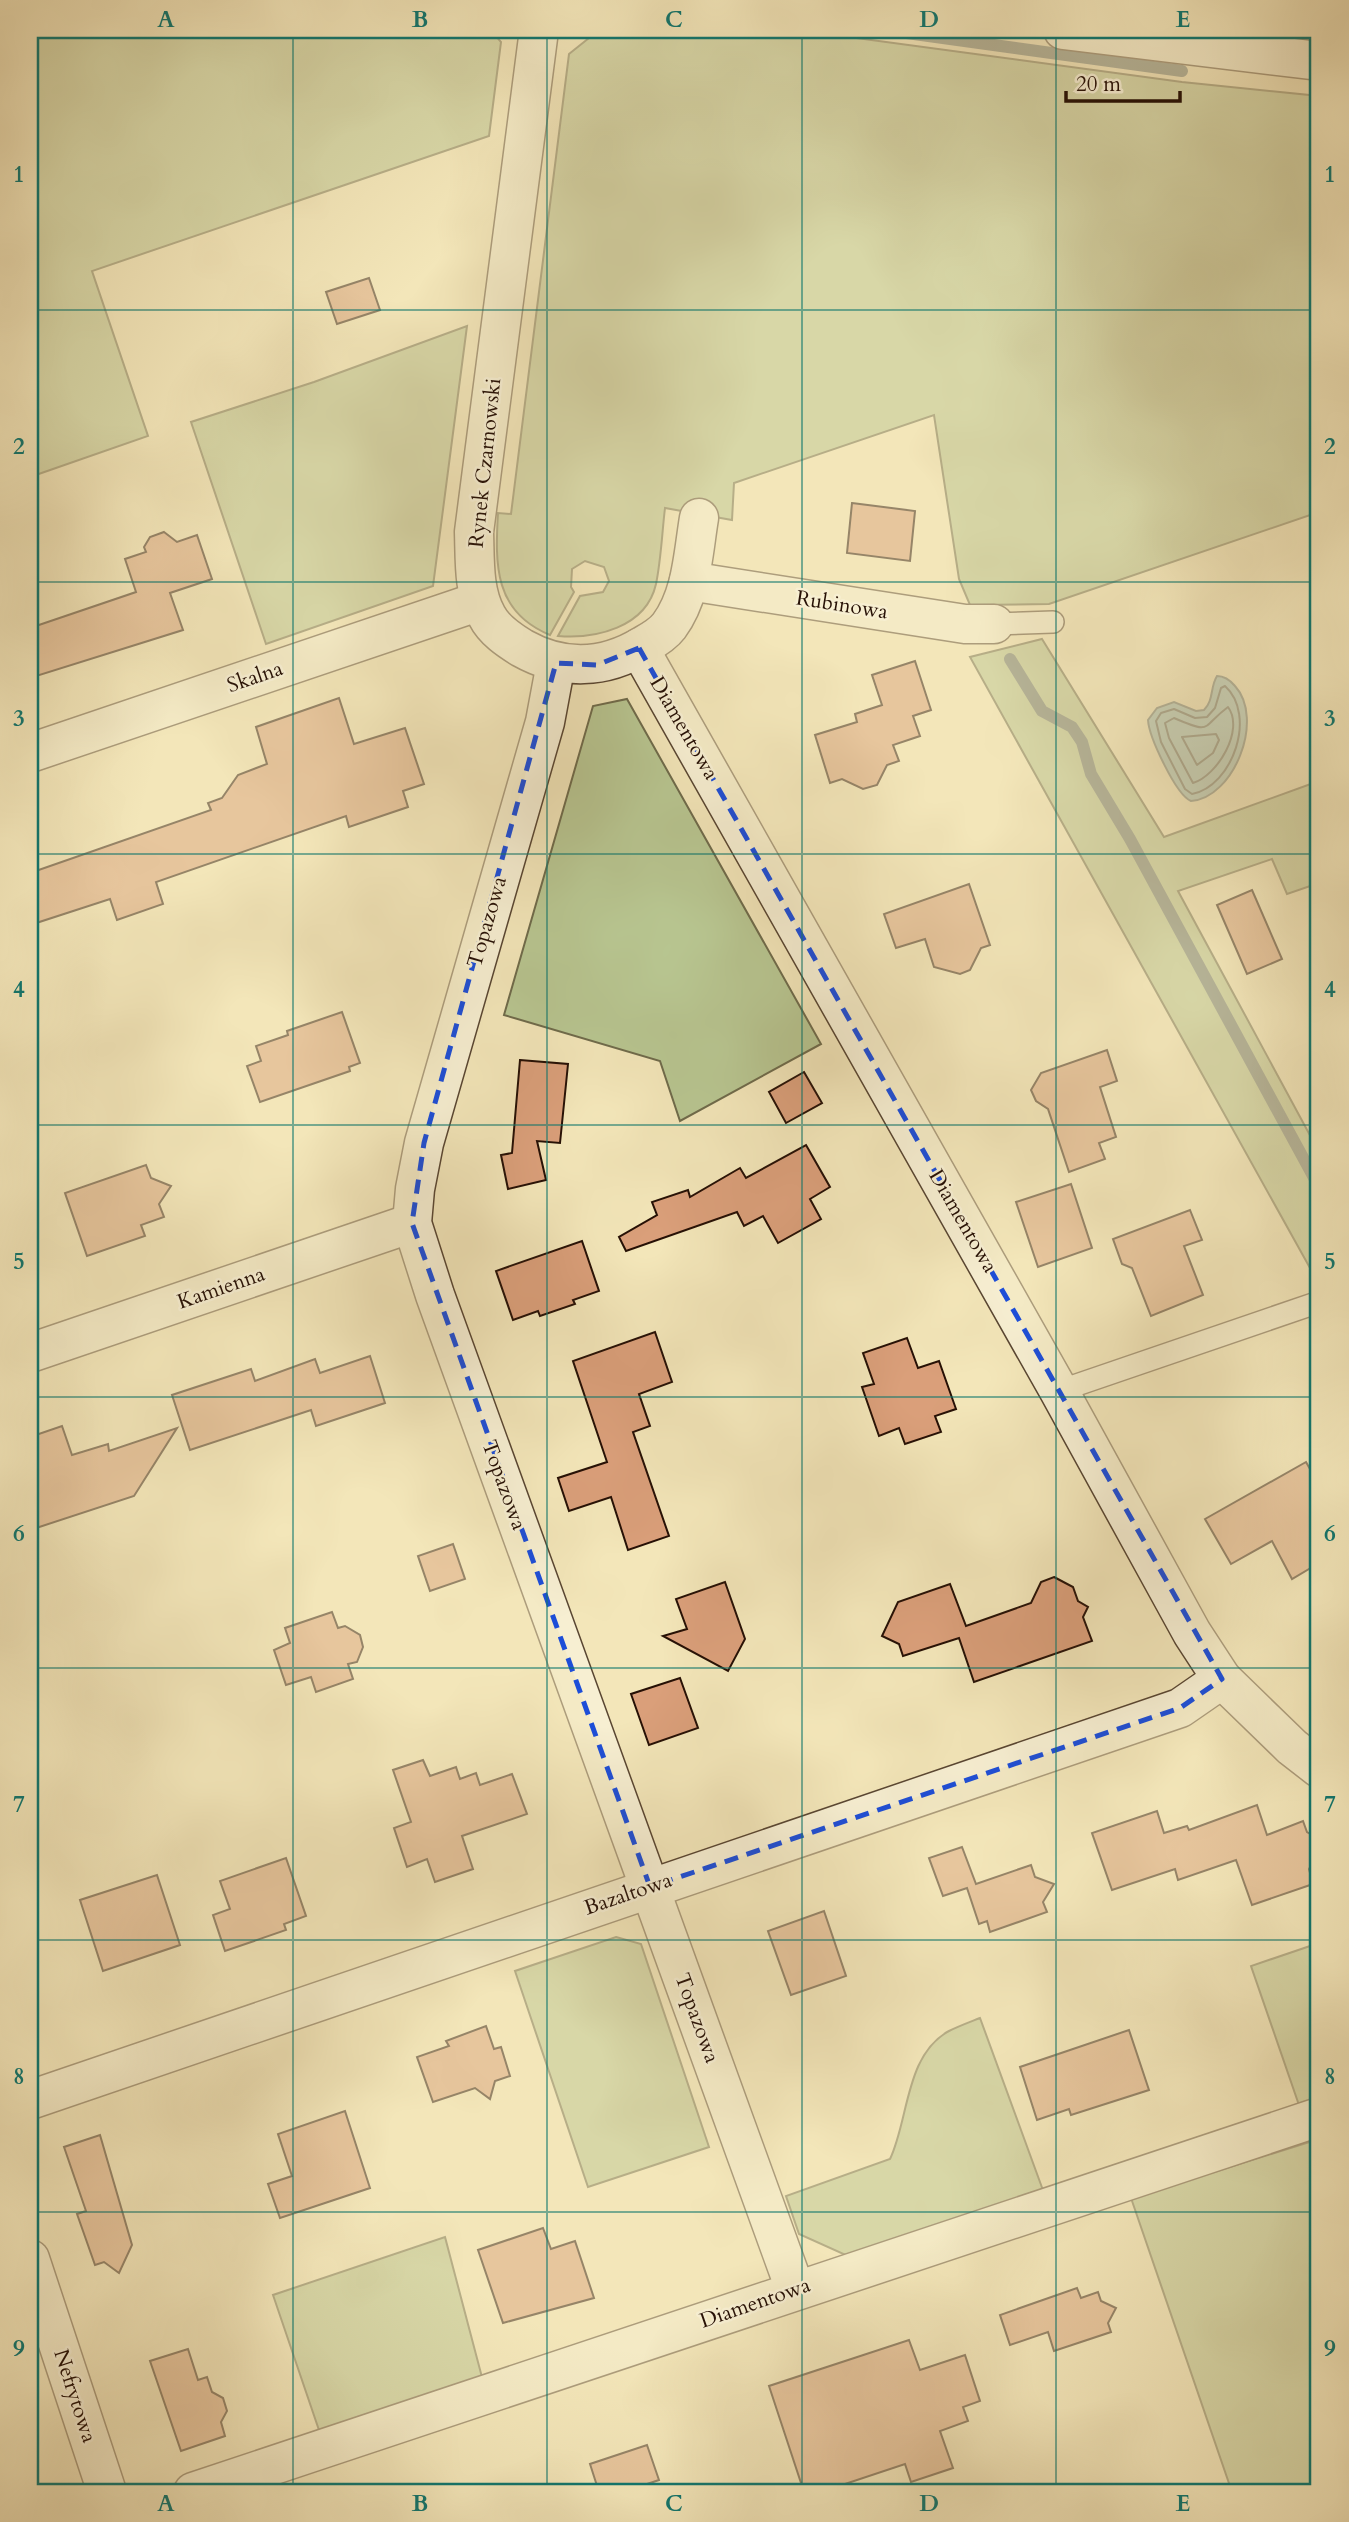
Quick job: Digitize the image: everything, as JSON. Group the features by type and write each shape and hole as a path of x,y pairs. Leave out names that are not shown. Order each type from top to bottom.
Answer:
{"street":[{"name":"Rynek Czarnowski","path":"539,30 474,532 475,574 480,601 488,619 507,639 556,663 597,665 639,649 668,628 689,581 699,518"},
{"path":"1063,30 1319,61"},
{"name":"Rubinowa","path":"689,581 965,624 994,624"},
{"name":"Skalna","path":"30,753 480,601"},
{"name":"Diamentowa","path":"639,649 1059,1391 1192,1633 1222,1679 1292,1747 1319,1768"},
{"name":"Topazowa","path":"556,663 545,722 424,1143 412,1223 435,1295 795,2290"},
{"name":"Kamienna","path":"30,1353 412,1223"},
{"name":"Bazaltowa","path":"30,2100 1180,1708 1222,1679"},
{"name":"Diamentowa","path":"193,2492 1319,2116"},
{"name":"Nefrytowa","path":"30,2259 107,2492"}],"lane":[{"path":"994,624 1054,622"},
{"path":"1059,1391 1319,1302"}],"highlighted area":[{"path":"639,648 1222,1679 1180,1708 650,1887 412,1223 424,1143 556,663 597,665"}],"green space":[{"path":"30,30 491,30 501,42 489,136 92,271 148,436 30,477 30,181 33,180 30,179"},
{"path":"599,30 797,30 1182,82 1319,96 1319,512 1049,604 970,605 959,579 934,415 734,483 732,520 665,508 656,584 642,611 617,628 588,635 558,636 580,596 603,592 609,581 604,567 585,561 572,569 571,587 574,592 550,635 532,625 518,614 502,585 497,551 498,513 511,514 569,54"},
{"path":"1236,30 1319,30 1319,39 1309,38"},
{"path":"467,326 433,586 266,644 191,422 314,382"},
{"path":"1042,639 1164,837 1319,781 1319,883 1287,894 1272,859 1178,891 1319,1152 1319,1268 1310,1268 970,657"},
{"path":"627,699 821,1044 680,1121 660,1061 504,1015 593,706"},
{"path":"616,1937 641,1944 709,2147 588,2187 515,1971"},
{"path":"1319,1943 1319,2101 1300,2108 1251,1966"},
{"path":"980,2018 1044,2193 850,2257 799,2234 786,2196 890,2159 910,2089 924,2056 935,2042 949,2031"},
{"path":"1319,2139 1319,2492 1232,2492 1131,2198"},
{"path":"445,2237 483,2381 321,2436 273,2295"}],"water":[{"path":"1217,676 1231,682 1243,700 1247,717 1246,736 1232,772 1206,797 1191,801 1178,788 1164,765 1148,720 1157,708 1174,702 1196,711 1204,710"}],"building":[{"path":"369,278 380,310 337,324 326,292"},
{"path":"852,503 915,511 910,561 847,553"},
{"path":"164,532 177,542 197,535 212,579 170,593 183,630 30,678 30,628 136,592 125,559 146,552 144,547 150,537"},
{"path":"915,661 931,710 913,716 920,736 893,745 899,761 887,765 877,785 863,789 842,779 830,783 815,735 857,722 855,714 882,705 872,675"},
{"path":"339,698 354,744 405,728 424,784 403,791 408,807 349,827 346,816 156,882 163,904 117,920 110,899 30,925 30,873 211,810 208,803 222,798 238,775 267,764 256,727"},
{"path":"969,884 990,945 981,948 970,970 960,974 934,967 925,939 896,948 884,914"},
{"path":"1252,890 1282,959 1247,974 1217,905"},
{"path":"342,1012 360,1063 349,1067 350,1071 260,1102 247,1066 261,1061 256,1046 288,1035 287,1031"},
{"path":"1107,1050 1117,1081 1100,1087 1116,1137 1099,1143 1105,1159 1069,1172 1048,1109 1036,1101 1031,1090 1041,1073"},
{"path":"520,1060 568,1064 560,1143 537,1141 546,1180 508,1189 501,1155 512,1153"},
{"path":"804,1072 822,1103 786,1123 769,1092"},
{"path":"806,1145 830,1187 810,1199 821,1219 778,1243 763,1216 744,1226 737,1212 626,1251 619,1237 657,1215 652,1202 688,1190 690,1197 740,1168 746,1178"},
{"path":"146,1165 151,1178 171,1186 159,1204 164,1217 141,1225 145,1236 87,1256 65,1193"},
{"path":"1071,1184 1092,1248 1038,1267 1016,1202"},
{"path":"1190,1210 1202,1240 1184,1246 1203,1295 1151,1316 1132,1268 1122,1264 1113,1239"},
{"path":"582,1241 599,1291 573,1300 575,1304 540,1316 538,1311 513,1320 496,1271"},
{"path":"655,1332 672,1382 639,1394 650,1426 633,1432 669,1536 628,1550 611,1497 569,1511 558,1478 607,1462 573,1361"},
{"path":"907,1338 918,1368 939,1361 956,1409 935,1416 941,1432 905,1444 899,1428 879,1436 862,1387 874,1384 863,1353"},
{"path":"370,1356 385,1403 316,1426 311,1410 190,1450 172,1395 251,1369 255,1381 315,1359 320,1373"},
{"path":"62,1426 72,1455 108,1444 109,1451 177,1428 134,1496 30,1530 30,1437"},
{"path":"1306,1462 1319,1485 1319,1563 1292,1579 1272,1541 1231,1564 1205,1519"},
{"path":"453,1544 465,1579 430,1591 418,1556"},
{"path":"1054,1577 1073,1587 1078,1601 1088,1607 1083,1617 1092,1641 974,1682 959,1638 903,1656 899,1644 882,1636 898,1602 950,1584 966,1626 1031,1603 1041,1582"},
{"path":"725,1582 745,1639 728,1671 663,1636 687,1629 676,1599"},
{"path":"332,1612 338,1628 345,1626 360,1635 363,1647 357,1662 348,1664 353,1679 316,1692 311,1677 286,1685 274,1650 290,1643 285,1628"},
{"path":"680,1678 698,1728 649,1745 631,1694"},
{"path":"423,1760 430,1776 456,1767 460,1779 476,1773 480,1785 512,1774 527,1814 462,1836 473,1869 435,1882 427,1859 407,1867 394,1828 411,1822 393,1770"},
{"path":"1257,1805 1267,1835 1303,1821 1307,1832 1319,1839 1319,1850 1309,1869 1313,1884 1252,1905 1236,1860 1178,1880 1175,1869 1112,1890 1092,1833 1157,1811 1164,1833 1187,1826 1189,1830"},
{"path":"962,1847 976,1884 1031,1865 1035,1877 1054,1884 1043,1902 1047,1912 990,1932 987,1921 979,1924 967,1888 943,1896 929,1858"},
{"path":"286,1858 306,1916 284,1924 286,1930 225,1951 213,1915 230,1909 220,1881"},
{"path":"157,1875 180,1945 103,1971 80,1900"},
{"path":"824,1911 846,1976 791,1995 768,1931"},
{"path":"486,2026 494,2049 501,2047 510,2076 495,2081 490,2099 475,2088 433,2102 417,2057 449,2046 446,2041"},
{"path":"1129,2030 1149,2090 1071,2115 1069,2109 1037,2120 1020,2067"},
{"path":"345,2111 370,2188 280,2218 268,2184 292,2176 278,2134"},
{"path":"100,2135 132,2245 119,2273 104,2262 95,2265 77,2214 86,2211 64,2147"},
{"path":"543,2228 551,2249 575,2241 594,2298 503,2323 478,2250"},
{"path":"1077,2288 1081,2298 1098,2292 1101,2301 1116,2308 1108,2323 1111,2332 1054,2351 1048,2332 1010,2345 1000,2315"},
{"path":"909,2340 920,2370 965,2355 980,2401 963,2407 968,2421 940,2431 953,2468 911,2482 905,2464 821,2492 804,2492 769,2386"},
{"path":"188,2349 198,2380 207,2377 212,2392 223,2398 227,2411 221,2422 225,2436 181,2451 150,2361"},
{"path":"647,2445 659,2480 623,2492 599,2492 590,2464"}],"waterway":[{"path":"885,30 1182,71"},
{"path":"1010,659 1042,711 1072,727 1082,742 1091,774 1130,839 1319,1187"}]}
